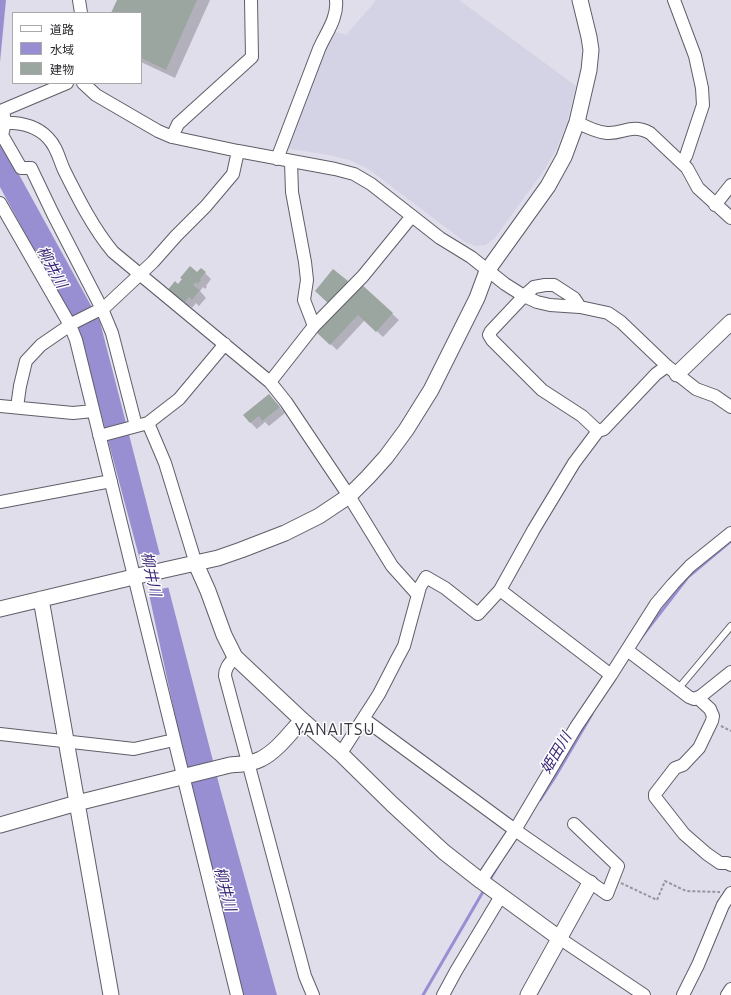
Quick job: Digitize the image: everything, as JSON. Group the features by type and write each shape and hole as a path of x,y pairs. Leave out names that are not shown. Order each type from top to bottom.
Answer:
{"street":[{"path":"79,0 81,12"},
{"path":"172,137 178,124 252,57 251,0"},
{"path":"277,159 320,47 333,23 337,6 336,0"},
{"path":"0,609 218,558 285,533 319,516 349,496 386,457 423,404 442,370 477,298 487,271 548,186 564,157 577,122 589,70 591,50 580,0"},
{"path":"674,0 695,56 702,88 703,105 686,156 682,162"},
{"path":"65,84 3,110 2,135 22,168 31,168 112,333 138,425 165,463 196,564 224,636 235,657 302,720 340,753 444,852 559,938 644,995"},
{"path":"84,84 96,95 158,131 172,137 354,174 371,184 452,246 471,257 487,271 524,296 537,302 550,305 580,307 608,313 621,322 672,370 696,389 715,396 731,407"},
{"path":"577,122 598,131 608,133 635,128 650,133 688,168 698,188 731,218"},
{"path":"3,123 27,125 40,131 48,137 100,237 113,252 270,382 286,402 349,496 392,566 418,595"},
{"path":"17,407 26,361 41,345 72,324 100,310 153,262 206,206 233,174 238,151"},
{"path":"291,162 292,192 307,280 304,300 314,326"},
{"path":"715,205 731,185"},
{"path":"0,203 72,324 93,411 101,435 111,481 138,576 174,740 188,776 237,995"},
{"path":"270,382 314,326 363,276 412,216"},
{"path":"580,307 574,298 554,285 534,287 491,331 489,335 492,340 542,390 582,416 598,431"},
{"path":"340,753 364,719 379,694 404,646 420,587 426,577 445,588 478,614 500,590 534,529 570,470 598,431 604,429 656,374 672,370 731,322"},
{"path":"101,435 138,425 179,399 225,344"},
{"path":"0,406 73,413 93,411"},
{"path":"0,502 111,481"},
{"path":"443,995 456,971 489,887 515,830 576,727 656,604 690,566 731,533"},
{"path":"500,590 611,675"},
{"path":"41,599 111,995"},
{"path":"627,650 689,697 694,699 698,698 731,672"},
{"path":"235,657 227,666 225,676 305,976 313,995"},
{"path":"698,698 710,709 713,716 712,722 699,748 683,765 675,768 654,794 654,797 684,834 720,863 728,863 731,866"},
{"path":"364,719 515,830 607,894 618,866 574,824"},
{"path":"0,825 77,803 230,765 248,763 261,759 273,750 302,720"},
{"path":"0,734 134,749 174,740"},
{"path":"528,995 590,883"},
{"path":"683,995 698,965 723,905 731,893"},
{"path":"727,995 731,990"}],"lane":[{"path":"678,688 731,626"}],"path":[{"path":"613,880 657,900 665,881 686,891 731,893"}],"shaded area":[{"path":"375,0 459,0 576,86 567,123 556,150 545,169 494,239 485,245 476,246 465,242 370,170 350,160 285,148 325,51 335,32 346,35"}],"water":[{"path":"0,0 6,0 0,62"},
{"name":"柳井川","path":"0,140 100,322 220,788 277,995 240,995 188,776 149,594 80,335 0,187"}],"pier":[{"path":"162,554 171,587 146,592 138,559"}],"building":[{"path":"117,0 197,0 166,70 142,58 142,12 111,12"},
{"path":"190,266 197,272 201,268 206,272 198,284 196,282 193,285 200,290 192,300 189,297 185,302 183,300 181,302 167,291 175,281 178,284 182,279 180,278"},
{"path":"333,269 348,281 329,304 315,291"},
{"path":"360,283 393,313 376,332 358,315 330,345 315,331"},
{"path":"269,394 280,407 262,421 259,416 250,423 243,415"}],"waterway":[{"name":"姫田川","path":"640,639 688,577 731,541"},
{"name":"姫田川","path":"540,800 592,714"},
{"name":"姫田川","path":"489,881 499,864"},
{"name":"姫田川","path":"423,995 484,890"}],"district":[{"name":"YANAITSU","path":"335,730"}]}
